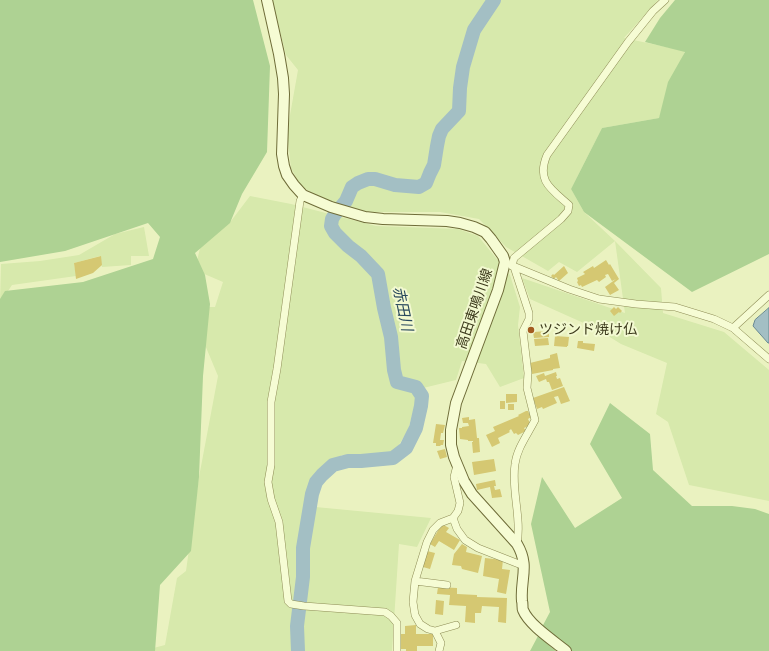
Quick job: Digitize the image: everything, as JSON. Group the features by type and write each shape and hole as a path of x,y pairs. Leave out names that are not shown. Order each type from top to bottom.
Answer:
{"main road":[{"name":"高田東鳴川線","path":"267,0 283,78 284,94 282,154 284,166 287,175 303,195 330,207 365,217 447,221 474,227 485,232 491,238 510,265 498,290 456,403 451,430 452,445 457,465 472,494 517,544 521,551 524,566 521,594 523,610 536,627 566,651"}],"street":[{"path":"510,265 514,258 561,219 568,211 569,205 544,181 542,172 547,155 628,42 653,11 665,0"},
{"path":"303,195 300,201 277,369 271,402 271,465 268,482 271,499 279,522 288,600 291,604 304,606 385,612 397,623 397,651"},
{"path":"510,265 569,289 599,299 675,307 714,319 733,328 769,359"},
{"path":"510,265 529,313 529,319 523,331 528,373 527,388 535,420 519,448 514,464 514,490 519,533 517,544"},
{"path":"733,328 769,295"},
{"path":"456,625 435,631 428,629 420,624 415,615 413,602 415,581 427,542 433,530 440,523 453,518 458,511 460,503 454,476 457,465"},
{"path":"453,518 457,529 465,540 478,548 524,566"},
{"path":"415,581 447,585"},
{"path":"435,631 440,643 439,651"}],"green space":[{"path":"0,0 253,0 270,66 267,152 242,194 230,223 195,253 205,275 210,304 203,376 199,477 191,551 160,585 155,651 0,651 0,299 5,291 83,282 153,259 160,237 148,223 65,251 0,262"},
{"path":"272,0 658,0 624,38 685,51 659,118 602,128 571,189 584,212 615,241 577,272 559,262 548,271 506,247 479,219 440,212 363,212 325,201 301,186 291,168 287,132 298,70 286,55"},
{"path":"675,0 769,0 769,254 692,292 584,212 571,189 602,128 659,118 668,82 685,52 645,42 660,18"},
{"path":"250,196 291,204 376,226 458,229 478,236 510,275 520,307 518,325 524,378 500,387 486,364 462,361 456,380 419,389 408,430 394,453 342,455 322,469 305,506 431,518 417,547 399,544 392,651 142,651 165,645 177,578 186,571 199,477 218,376 200,333 200,307 215,307 223,282 195,270 205,226 231,221"},
{"path":"144,227 149,256 131,256 131,265 102,267 100,256 74,263 76,276 12,285 0,303 1,264 40,261 79,255 115,234"},
{"path":"615,241 661,288 663,313 724,332 769,370 769,501 689,485 668,422 656,414 667,363 621,344 597,329 530,299 522,278 625,313"},
{"path":"610,403 650,434 653,470 692,506 732,506 755,509 769,514 769,651 572,651 542,627 550,612 531,524 542,477 575,528 622,498 590,444"},
{"path":"538,636 556,651 530,651"}],"water":[{"path":"769,308 768,343 753,326 755,320"}],"building":[{"path":"101,256 102,265 93,273 76,279 74,263"},
{"path":"606,260 619,279 614,283 619,290 610,295 605,287 616,279 612,281 608,274 605,275 606,277 599,282 597,280 582,287 581,285 579,286 577,278 585,274 583,272 593,266 594,268"},
{"path":"564,266 568,273 559,281 556,277 554,279 551,276 553,274 554,275"},
{"path":"614,307 616,309 618,307 622,311 614,316 610,311"},
{"path":"549,331 549,337 534,338 533,332"},
{"path":"555,336 569,337 568,346 554,346"},
{"path":"548,338 549,345 535,346 534,339"},
{"path":"578,341 595,344 594,351 577,348"},
{"path":"557,353 560,368 532,374 530,363 550,358 550,355"},
{"path":"556,372 557,379 560,378 563,386 552,390 546,379 539,382 536,376 544,373 545,376"},
{"path":"564,387 570,401 561,404 558,396 554,397 557,403 543,409 542,407 537,409 533,398"},
{"path":"506,394 517,394 517,402 506,403"},
{"path":"500,401 505,401 505,409 500,409"},
{"path":"508,404 514,404 514,410 508,410"},
{"path":"528,411 531,417 528,419 531,425 524,428 526,431 518,435 516,433 514,434 511,429 509,431 510,432 498,438 500,443 492,447 486,435 495,431 493,427 519,416 518,415"},
{"path":"469,417 469,420 475,419 480,452 473,453 473,441 460,439 459,428 469,426 468,423 463,423 462,418"},
{"path":"436,424 445,425 443,433 441,433 440,440 444,440 443,445 440,446 436,446 436,443 433,443"},
{"path":"445,449 447,457 440,459 437,451"},
{"path":"494,459 496,471 474,475 472,462"},
{"path":"495,480 495,490 500,489 502,497 492,498 490,487 477,490 476,484"},
{"path":"442,524 449,528 446,532 460,540 454,550 439,541 435,547 430,544"},
{"path":"462,544 467,547 466,552 482,556 478,573 462,569 461,566 452,565 454,554"},
{"path":"427,551 435,553 430,569 423,567"},
{"path":"485,558 503,560 502,569 510,570 506,594 497,592 499,579 483,576"},
{"path":"438,587 457,588 457,594 477,595 477,597 507,598 506,623 498,622 499,607 482,606 481,613 475,613 475,623 465,622 466,606 449,605 450,595 437,594"},
{"path":"436,600 444,601 443,615 435,614"},
{"path":"416,625 416,634 433,634 433,646 417,646 417,651 406,651 406,649 401,649 401,634 405,634 405,626"}],"waterway":[{"name":"赤田川","path":"298,651 297,626 303,577 303,548 312,494 316,482 333,465 348,461 393,458 406,448 416,428 422,396 416,387 397,382 394,370 391,337 378,274 361,256 335,233 331,226 332,219 346,201 352,187 368,179 375,179 395,185 419,187 426,183 434,165 439,136 442,129 459,111 463,67 474,30 494,0"}],"place":[{"name":"ツジンド焼け仏","path":"531,330"}]}
